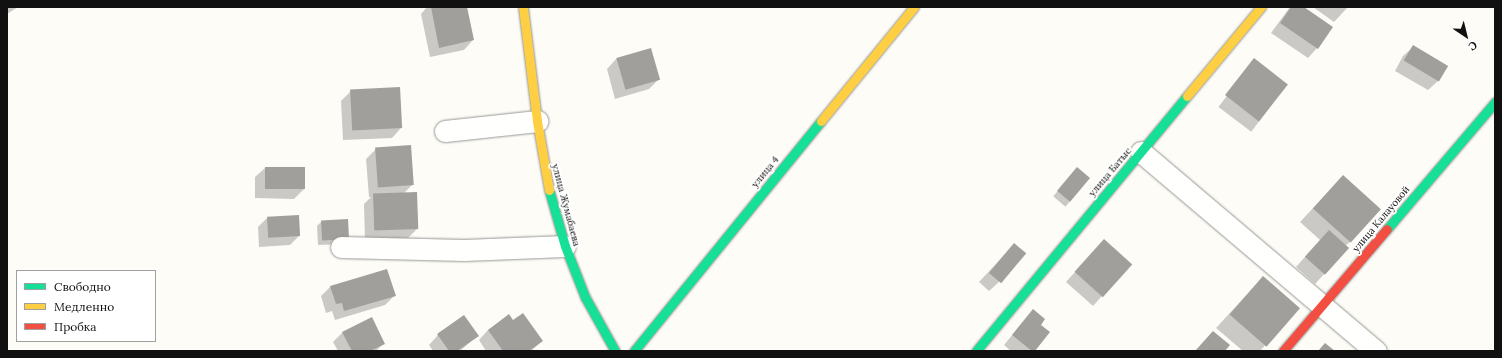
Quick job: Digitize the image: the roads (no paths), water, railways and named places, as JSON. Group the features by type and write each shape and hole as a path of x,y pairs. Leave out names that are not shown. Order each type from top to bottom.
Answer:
{"street":[{"name":"улица Жумабаева","path":"523,7 537,121 547,184 565,246 584,297 615,351"},
{"name":"улица 4","path":"634,351 914,7"},
{"name":"улица Батыс","path":"976,351 1261,7"},
{"name":"улица Калауовой","path":"1283,351 1495,102"},
{"path":"445,131 537,121"},
{"path":"1141,152 1376,351"},
{"path":"341,247 464,250 565,246"}]}
